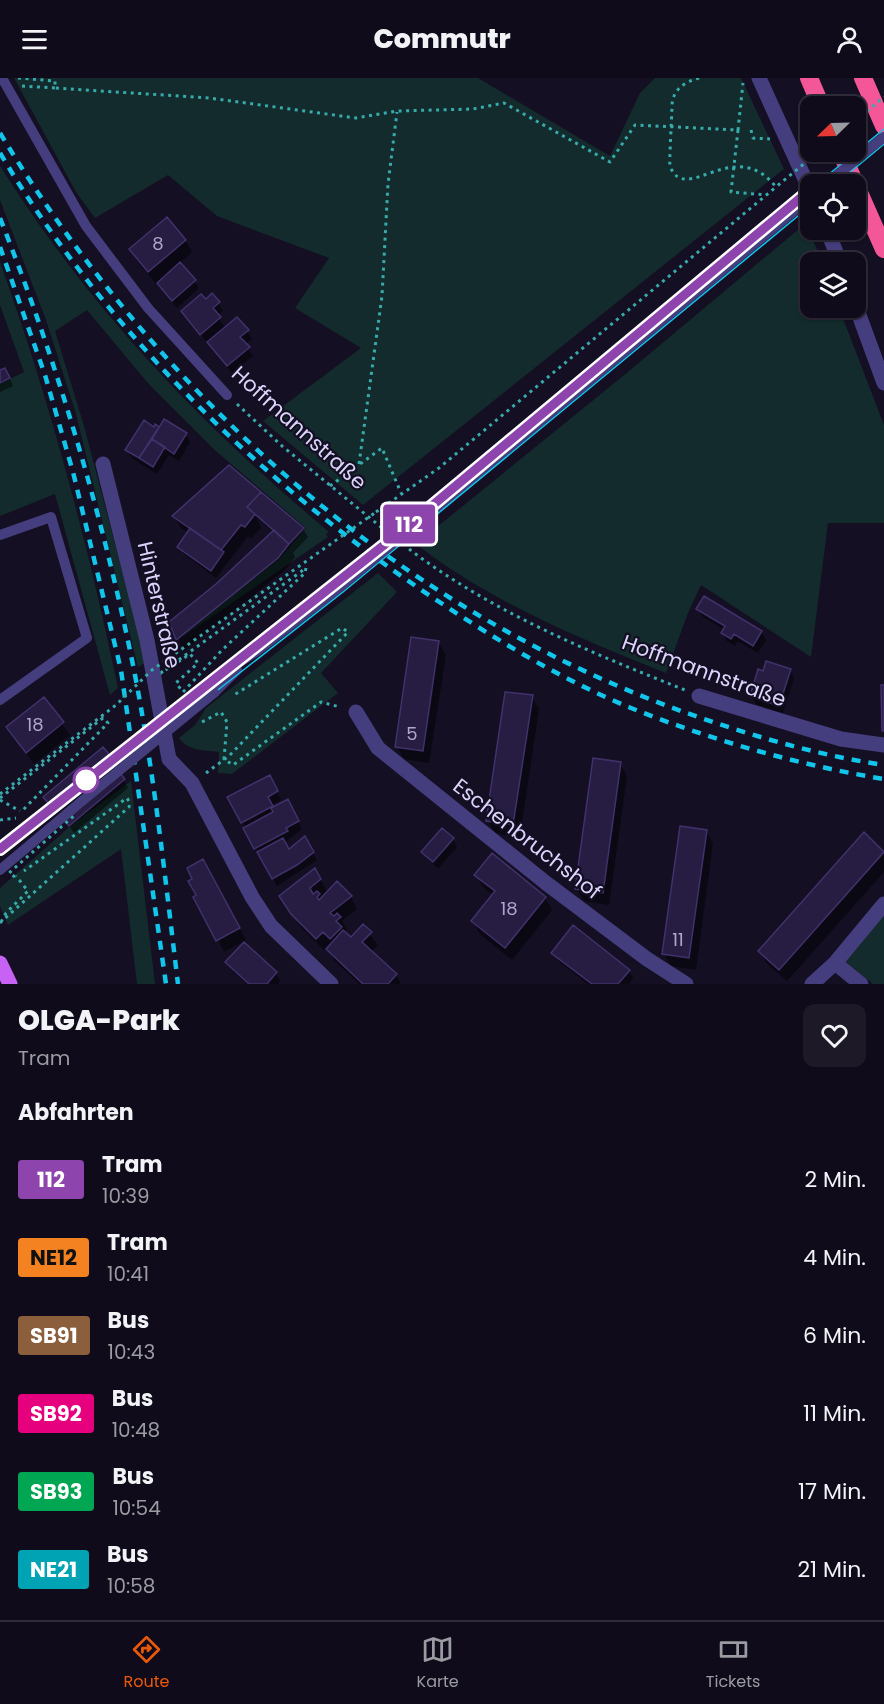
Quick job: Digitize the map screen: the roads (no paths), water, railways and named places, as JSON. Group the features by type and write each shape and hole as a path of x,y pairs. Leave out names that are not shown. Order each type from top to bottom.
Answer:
{"highway":[{"path":"809,78 817,96"},
{"path":"863,78 884,126"},
{"path":"845,162 884,249"}],"main road":[{"path":"0,963 10,984"}],"street":[{"path":"759,78 803,174"},
{"path":"860,318 884,383"},
{"name":"Hinterstraße","path":"103,464 155,677 169,759 192,783 252,897 271,926 331,984"},
{"name":"Hoffmannstraße","path":"699,696 841,739 884,745"},
{"name":"Eschenbruchshof","path":"356,712 378,748 555,890 647,959 686,984"},
{"path":"812,984 835,963 884,904"},
{"path":"835,963 861,984"}],"lane":[{"name":"Hoffmannstraße","path":"2,78 86,226 148,308 227,395"},
{"path":"838,174 884,136"},
{"path":"2,869 211,688 339,588 800,206"},
{"path":"0,535 51,517 87,638 0,700"},
{"path":"3,846 102,767 211,688"}],"tram line":[{"path":"829,174 884,129"},
{"path":"848,174 884,144"},
{"path":"208,683 403,530 800,198"},
{"name":"112","path":"0,849 403,530 800,198"},
{"path":"214,693 343,592 800,214"}],"railway":[{"path":"0,133 65,231 136,323 215,410 301,489 393,560 491,623 595,676 704,719 748,733 816,752 884,765"},
{"path":"0,153 43,220 90,285 196,404 254,459 315,511 379,560 512,648 558,674 631,708 692,731 787,759 884,779"},
{"path":"0,218 59,383 92,495 121,608 147,744 178,984"},
{"path":"0,247 45,375 73,472 121,670 166,984"}]}
